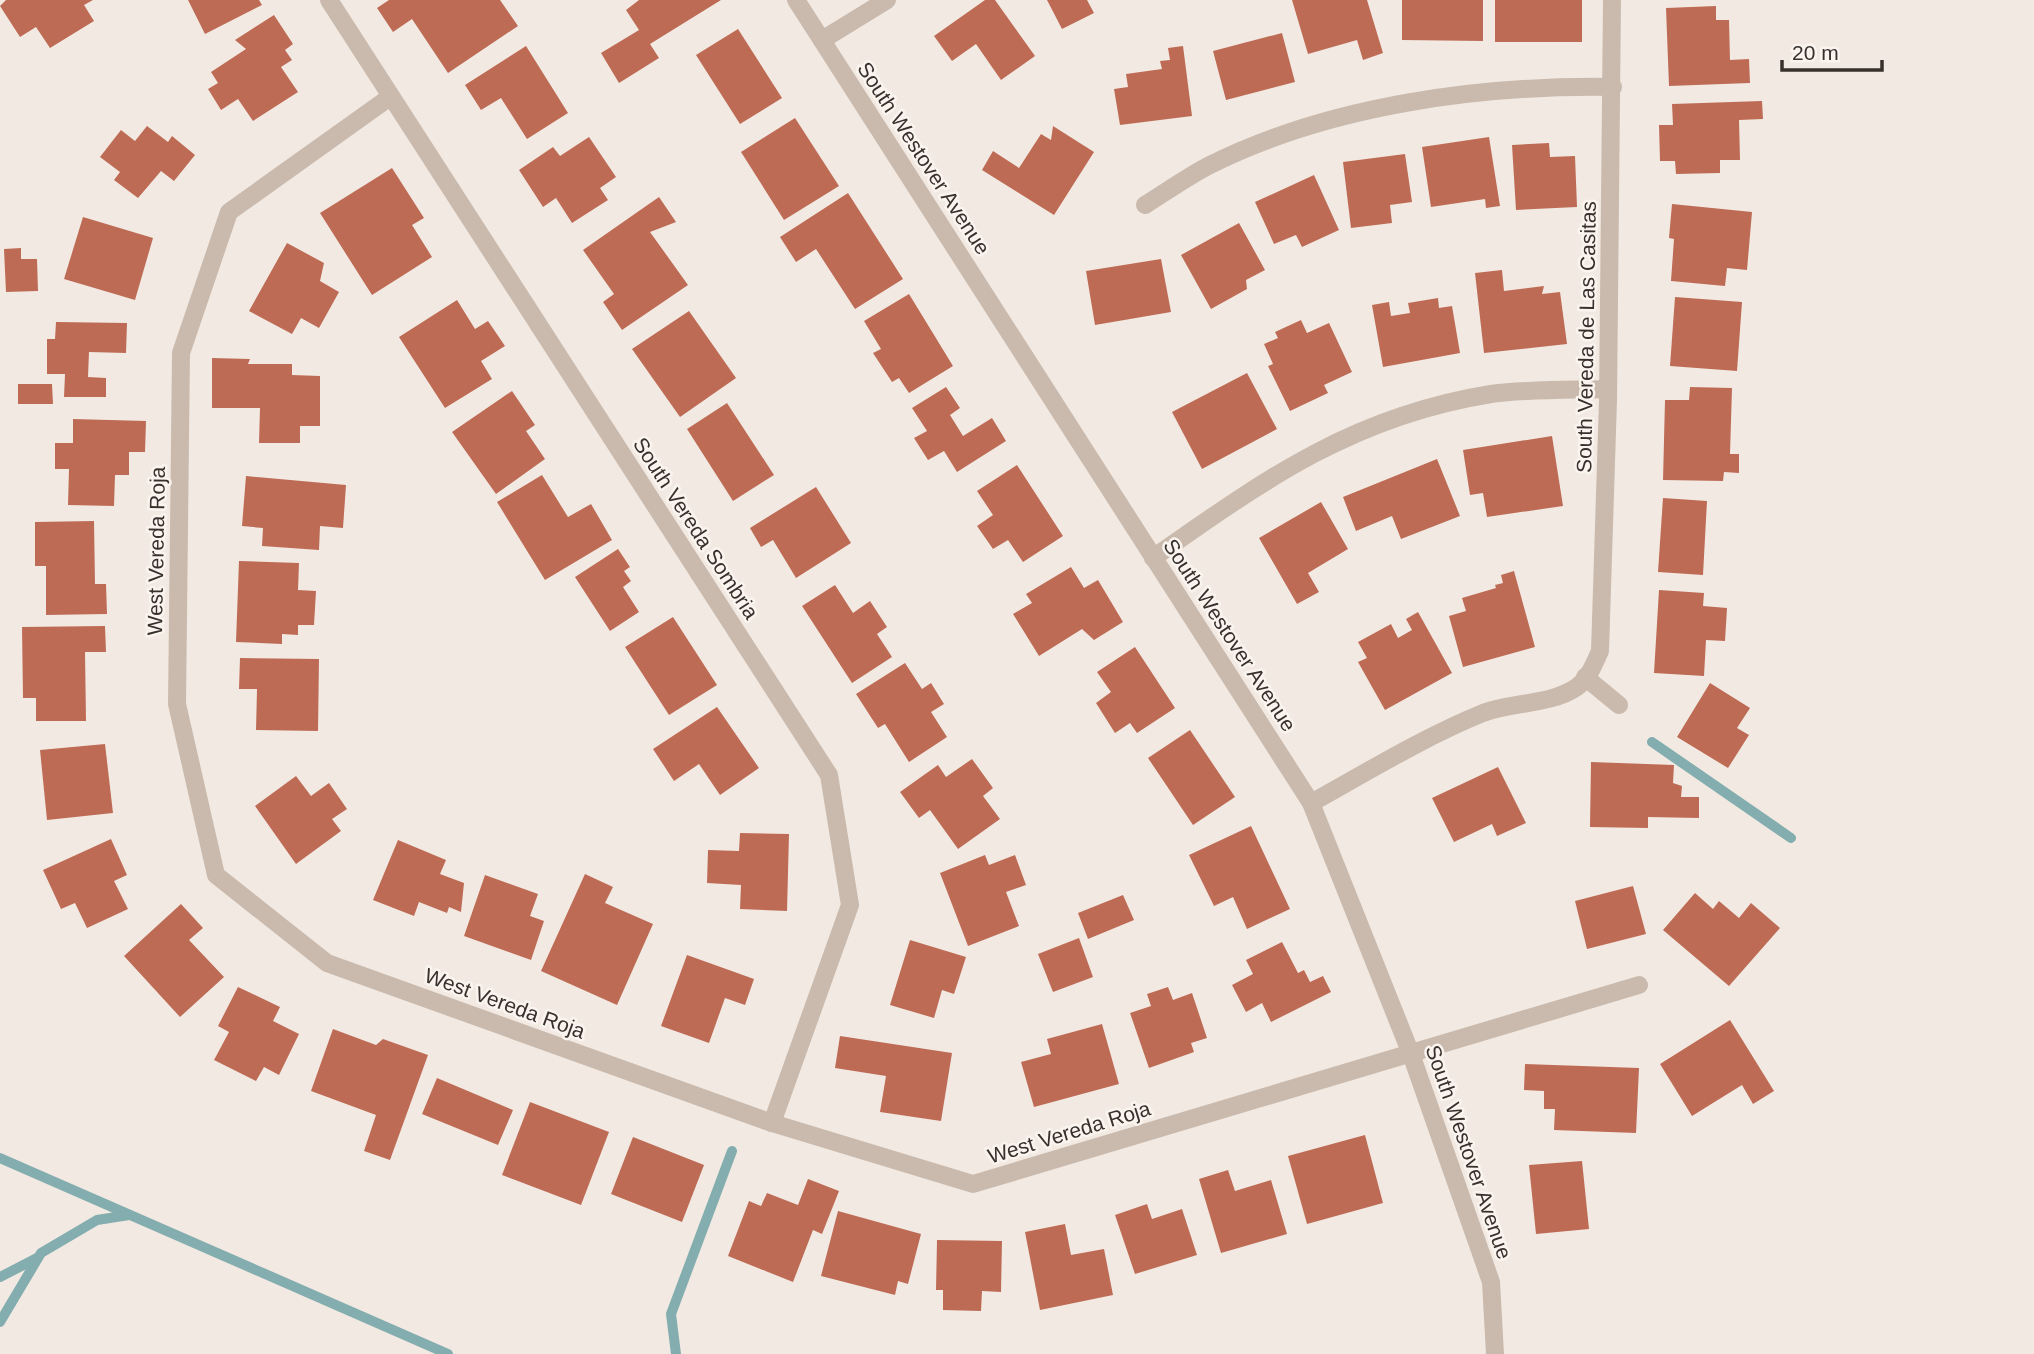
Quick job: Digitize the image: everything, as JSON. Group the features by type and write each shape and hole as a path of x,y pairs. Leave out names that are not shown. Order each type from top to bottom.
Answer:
{"street":[{"name":"South Vereda Sombria","path":"329,0 829,775 850,905 772,1124"},
{"name":"South Westover Avenue","path":"796,0 1311,803 1411,1054 1491,1282 1495,1354"},
{"path":"822,40 887,0"},
{"name":"South Vereda de Las Casitas","path":"1587,675 1600,651 1608,388 1612,0"},
{"path":"1145,205 1208,166 1286,134 1368,111 1450,94 1613,87"},
{"name":"West Vereda Roja","path":"390,97 229,212 181,353 177,704 216,875 327,963 772,1124 973,1184 1639,985"},
{"path":"1153,558 1264,480 1341,438 1420,410 1492,394 1608,388"},
{"path":"1311,803 1453,726 1488,712 1547,698 1576,687 1587,675 1619,705"}],"building":[{"path":"6,0 93,0 84,5 94,21 50,48 36,27 20,37 0,6"},
{"path":"188,0 259,0 262,5 205,34"},
{"path":"389,0 500,0 518,26 448,73 412,19 393,32 377,8"},
{"path":"639,0 721,0 650,44 659,58 619,83 601,53 639,30 626,10"},
{"path":"985,0 995,0 1035,56 1001,80 976,44 952,61 934,36"},
{"path":"1047,0 1087,0 1094,13 1062,29"},
{"path":"1292,0 1367,0 1383,53 1363,60 1357,40 1308,54"},
{"path":"1402,0 1483,0 1483,41 1402,40"},
{"path":"1495,0 1582,0 1582,42 1495,42"},
{"path":"1716,6 1716,20 1729,20 1730,60 1749,59 1750,83 1669,86 1666,8"},
{"path":"274,15 293,44 285,50 292,60 281,67 298,92 253,121 238,99 221,110 208,89 218,83 211,72 246,49 235,40"},
{"path":"738,29 782,98 740,124 696,55"},
{"path":"1282,33 1295,82 1226,100 1213,51"},
{"path":"526,46 568,113 527,139 501,98 481,110 465,85"},
{"path":"1183,46 1192,116 1120,125 1114,89 1128,87 1126,74 1162,69 1160,61 1170,60 1168,48"},
{"path":"1762,101 1763,119 1739,120 1740,160 1720,160 1720,173 1676,174 1675,161 1660,161 1659,125 1673,125 1672,104"},
{"path":"795,118 839,186 784,220 741,152"},
{"path":"147,126 168,142 172,136 195,155 174,181 161,171 138,198 114,180 120,172 100,157 121,130 135,141"},
{"path":"1053,126 1094,152 1054,215 982,170 993,151 1019,168 1041,134 1051,140"},
{"path":"589,137 616,177 600,188 608,200 572,223 556,198 543,207 519,170 553,147 560,156"},
{"path":"1489,137 1500,206 1486,208 1485,199 1431,207 1422,147"},
{"path":"1549,143 1550,157 1575,156 1577,207 1516,210 1512,145"},
{"path":"1405,154 1412,202 1390,205 1392,223 1351,228 1343,162"},
{"path":"392,168 424,218 412,225 432,257 372,295 320,213"},
{"path":"1314,175 1339,230 1302,247 1296,235 1274,244 1255,202"},
{"path":"848,193 903,279 855,309 816,249 796,262 780,237"},
{"path":"659,197 676,222 650,232 688,285 622,330 603,302 614,294 583,250"},
{"path":"1672,204 1752,212 1747,270 1727,268 1725,286 1671,281 1674,239 1669,238"},
{"path":"83,217 153,238 135,300 64,279"},
{"path":"1239,223 1265,270 1246,280 1247,289 1211,309 1181,255"},
{"path":"287,243 324,263 320,281 339,292 319,328 301,318 292,334 249,311"},
{"path":"21,248 21,259 37,259 38,291 6,292 4,249"},
{"path":"1161,259 1171,312 1095,325 1086,271"},
{"path":"1502,270 1504,291 1544,286 1542,294 1560,292 1567,344 1484,353 1475,273"},
{"path":"909,294 953,366 909,393 899,378 892,382 873,353 881,349 864,321"},
{"path":"1675,297 1742,302 1737,371 1670,366"},
{"path":"1438,298 1439,308 1452,306 1460,353 1383,367 1372,305 1389,302 1391,316 1410,313 1408,303"},
{"path":"457,300 475,329 488,321 505,346 481,361 492,379 445,408 399,337"},
{"path":"689,311 736,378 680,417 632,349"},
{"path":"1301,320 1307,333 1329,323 1352,372 1324,385 1328,393 1290,411 1268,366 1273,364 1264,344 1278,338 1275,332"},
{"path":"56,322 127,323 126,353 89,352 88,377 106,378 106,397 64,397 65,374 47,374 47,339 55,339"},
{"path":"212,358 250,359 248,364 292,364 292,375 320,376 320,426 300,426 300,443 259,443 260,408 212,408"},
{"path":"1247,373 1277,429 1202,469 1172,412"},
{"path":"18,384 52,384 53,404 18,404"},
{"path":"946,387 960,408 950,415 963,436 992,418 1006,441 957,472 944,451 928,460 914,438 927,431 912,408"},
{"path":"1690,387 1732,388 1730,454 1739,454 1739,473 1724,472 1723,481 1663,480 1665,400 1689,400"},
{"path":"512,391 535,425 526,431 545,459 496,494 452,432"},
{"path":"727,403 774,475 733,501 687,429"},
{"path":"73,419 146,421 145,452 129,452 129,475 115,475 114,506 68,505 69,469 55,469 55,443 73,443"},
{"path":"1552,436 1563,506 1487,517 1483,493 1470,495 1463,450"},
{"path":"1437,459 1460,516 1401,539 1392,516 1356,531 1343,497"},
{"path":"1017,465 1063,536 1023,562 1008,540 993,549 977,526 993,515 977,491"},
{"path":"542,475 568,517 591,504 612,540 545,580 497,502"},
{"path":"246,476 346,485 343,528 320,526 319,550 262,546 263,528 242,526"},
{"path":"816,487 851,543 796,578 773,540 761,547 750,528"},
{"path":"1663,498 1707,501 1703,575 1658,572"},
{"path":"1321,502 1348,549 1308,573 1319,592 1297,604 1259,538"},
{"path":"94,521 95,584 106,584 107,614 46,615 46,566 35,566 35,522"},
{"path":"618,549 630,567 624,571 631,581 623,587 639,612 610,631 575,577"},
{"path":"239,561 299,563 298,590 316,591 314,625 298,625 298,635 282,634 282,644 236,642"},
{"path":"1071,567 1084,588 1098,580 1123,622 1094,640 1082,629 1039,656 1013,614 1032,603 1026,594"},
{"path":"1514,571 1535,647 1463,667 1449,616 1466,611 1462,598 1496,588 1495,585 1503,583 1501,575"},
{"path":"835,585 853,613 870,601 887,627 877,634 892,657 852,683 802,606"},
{"path":"1659,590 1704,593 1703,606 1727,608 1725,641 1706,640 1704,676 1654,673"},
{"path":"1418,612 1452,673 1385,710 1358,662 1367,658 1358,642 1391,624 1398,638 1412,630 1406,619"},
{"path":"673,617 717,685 669,715 625,647"},
{"path":"105,626 106,652 85,652 86,721 36,721 36,698 23,698 22,627"},
{"path":"1135,647 1175,708 1137,733 1130,723 1115,733 1096,703 1111,692 1097,672"},
{"path":"240,658 319,659 318,731 256,730 257,689 239,689"},
{"path":"905,663 922,689 931,683 944,704 931,712 947,737 909,762 885,724 878,728 856,694"},
{"path":"1710,683 1750,708 1737,728 1749,735 1728,768 1677,737"},
{"path":"717,707 759,768 720,795 699,764 674,781 653,749"},
{"path":"1190,730 1235,797 1193,825 1148,758"},
{"path":"105,744 113,813 47,820 40,750"},
{"path":"972,759 993,788 983,796 1000,819 958,849 930,810 919,818 900,792 938,765 946,777"},
{"path":"1591,762 1674,765 1673,783 1682,786 1681,797 1699,797 1699,818 1648,817 1648,828 1590,827"},
{"path":"1498,767 1526,823 1497,836 1492,824 1454,842 1432,798"},
{"path":"296,776 311,796 329,783 347,809 332,819 341,831 296,864 255,806"},
{"path":"1251,826 1290,909 1247,929 1233,897 1214,906 1189,855"},
{"path":"740,833 789,834 787,911 740,909 741,885 707,883 708,850 739,851"},
{"path":"111,839 127,875 114,881 128,909 87,928 75,903 61,909 43,870"},
{"path":"398,840 446,860 440,874 464,883 461,912 449,907 447,913 419,902 414,916 373,900"},
{"path":"985,855 989,865 1015,855 1026,885 1006,892 1019,926 968,946 940,873"},
{"path":"585,874 613,887 605,903 653,924 617,1005 541,971"},
{"path":"485,875 538,894 530,916 544,921 531,960 464,936"},
{"path":"1633,886 1646,934 1587,949 1575,901"},
{"path":"1695,893 1713,909 1719,901 1739,918 1751,903 1780,928 1729,986 1663,930"},
{"path":"1123,895 1134,920 1088,939 1078,913"},
{"path":"181,904 203,928 189,940 224,977 180,1017 124,956"},
{"path":"1079,938 1093,977 1053,992 1038,954"},
{"path":"910,940 966,957 954,994 942,990 934,1018 890,1005"},
{"path":"1282,942 1298,973 1304,970 1310,982 1323,976 1331,992 1271,1022 1262,1003 1246,1012 1232,985 1253,974 1246,960"},
{"path":"687,955 754,979 745,1005 725,998 709,1043 661,1026"},
{"path":"238,987 280,1007 273,1021 299,1034 279,1075 264,1067 256,1081 214,1060 229,1032 218,1026"},
{"path":"1168,987 1173,1000 1192,993 1207,1038 1191,1043 1194,1052 1149,1068 1130,1013 1151,1006 1147,994"},
{"path":"1730,1020 1774,1091 1753,1104 1742,1085 1692,1116 1660,1064"},
{"path":"1102,1024 1119,1084 1034,1107 1021,1062 1051,1054 1047,1039"},
{"path":"333,1029 376,1045 383,1039 428,1055 390,1160 364,1151 376,1115 311,1091"},
{"path":"840,1036 952,1053 941,1121 880,1112 886,1076 835,1068"},
{"path":"1525,1064 1639,1068 1636,1133 1554,1130 1555,1109 1544,1109 1544,1091 1524,1090"},
{"path":"437,1078 513,1110 498,1145 422,1114"},
{"path":"530,1102 609,1132 581,1205 502,1175"},
{"path":"1365,1135 1383,1203 1307,1224 1288,1156"},
{"path":"633,1137 704,1165 682,1222 611,1194"},
{"path":"1582,1161 1589,1229 1536,1234 1529,1165"},
{"path":"1228,1170 1235,1191 1271,1180 1287,1234 1221,1253 1199,1179"},
{"path":"808,1179 839,1191 822,1234 813,1230 793,1282 728,1256 749,1201 761,1206 767,1193 798,1205"},
{"path":"1147,1204 1152,1219 1182,1209 1197,1255 1135,1274 1115,1215"},
{"path":"838,1211 921,1234 908,1284 898,1281 895,1295 821,1276"},
{"path":"1065,1224 1071,1255 1104,1249 1113,1295 1040,1310 1025,1232"},
{"path":"937,1240 1002,1241 1001,1292 982,1291 981,1311 943,1310 943,1290 936,1290"}],"waterway":[{"path":"1652,742 1791,838"},
{"path":"676,1354 671,1314 732,1151"},
{"path":"0,1158 448,1354"},
{"path":"0,1322 41,1253 97,1220 129,1215"},
{"path":"0,1277 37,1258"}]}
